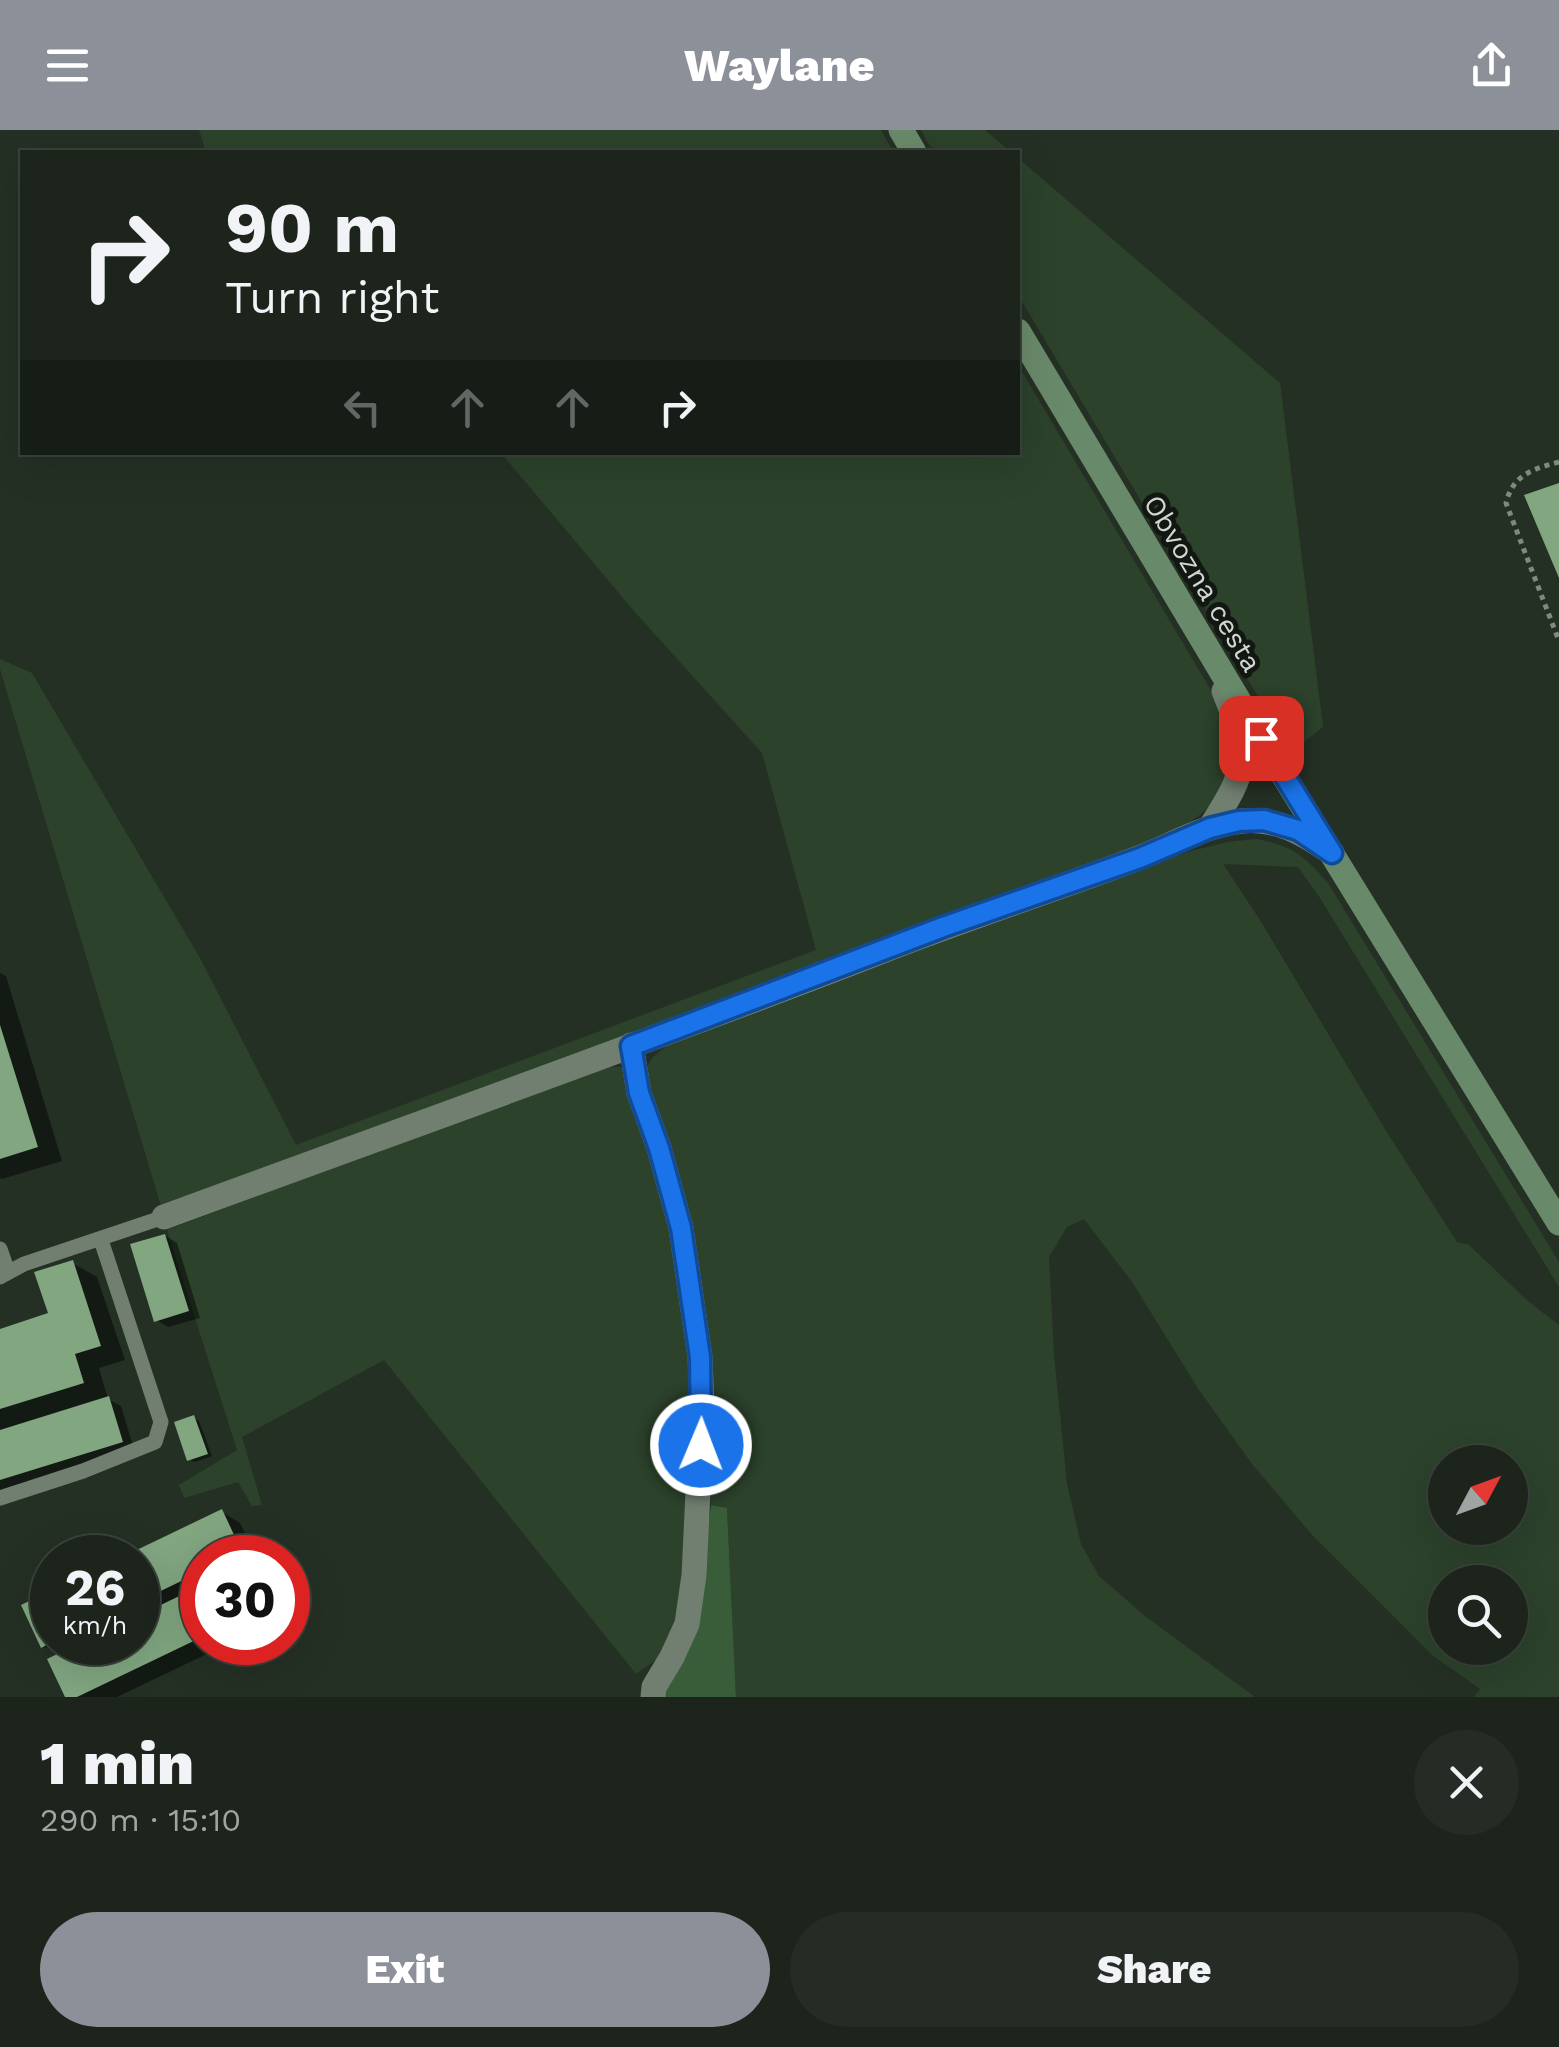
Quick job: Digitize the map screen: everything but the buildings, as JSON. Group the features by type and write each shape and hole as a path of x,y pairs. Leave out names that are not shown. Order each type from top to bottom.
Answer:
{"street":[{"name":"Obvozna cesta","path":"1020,333 1559,1223"},
{"path":"1208,649 1240,730 1243,757 1235,789 1210,828"},
{"path":"164,1217 943,927 1140,858 1210,828 1239,821 1274,822 1298,830 1332,853"},
{"path":"631,1046 639,1093 681,1228 700,1357 702,1410 694,1576 687,1624 654,1687 653,1697"}],"lane":[{"path":"0,1249 4,1274 164,1217"},
{"path":"0,1498 156,1442 161,1422 101,1240"}],"path":[{"path":"1559,462 1516,481 1506,504 1559,642"}],"green space":[{"path":"199,130 881,130 892,150 205,150"},
{"path":"921,130 985,130 1009,150 938,150 930,146"},
{"path":"1020,160 1280,383 1323,727 1293,751 1020,298"},
{"path":"1020,368 1209,687 1228,741 1227,775 1210,806 1186,824 1136,849 161,1206 0,659 32,673 200,958 296,1145 816,950 762,753 634,611 503,455 1020,455"},
{"path":"1256,839 1289,848 1328,883 1559,1262 1559,1287 1298,867 1223,864 1457,1242 1469,1245 1559,1325 1559,1697 1474,1697 1480,1689 1446,1665 1528,1665 1528,1565 1428,1565 1428,1651 1314,1537 1252,1464 1199,1390 1132,1282 1084,1219 1067,1227 1049,1257 1067,1484 1081,1544 1099,1576 1145,1616 1255,1697 736,1697 727,1508 711,1505 713,1424 645,1071 652,1058 672,1041 1187,852"},
{"path":"600,1067 625,1067 671,1225 693,1358 688,1510 676,1629 663,1655 636,1674 384,1360 242,1437 262,1505 252,1506 238,1482 184,1498 179,1485 237,1450 167,1230"},
{"path":"711,1505 727,1508 736,1697 662,1697 694,1634"}],"route":[{"path":"701,1445 700,1357 681,1228 639,1093 631,1046 943,927 1140,858 1210,828 1239,821 1284,824 1332,853 1261,738"}]}
